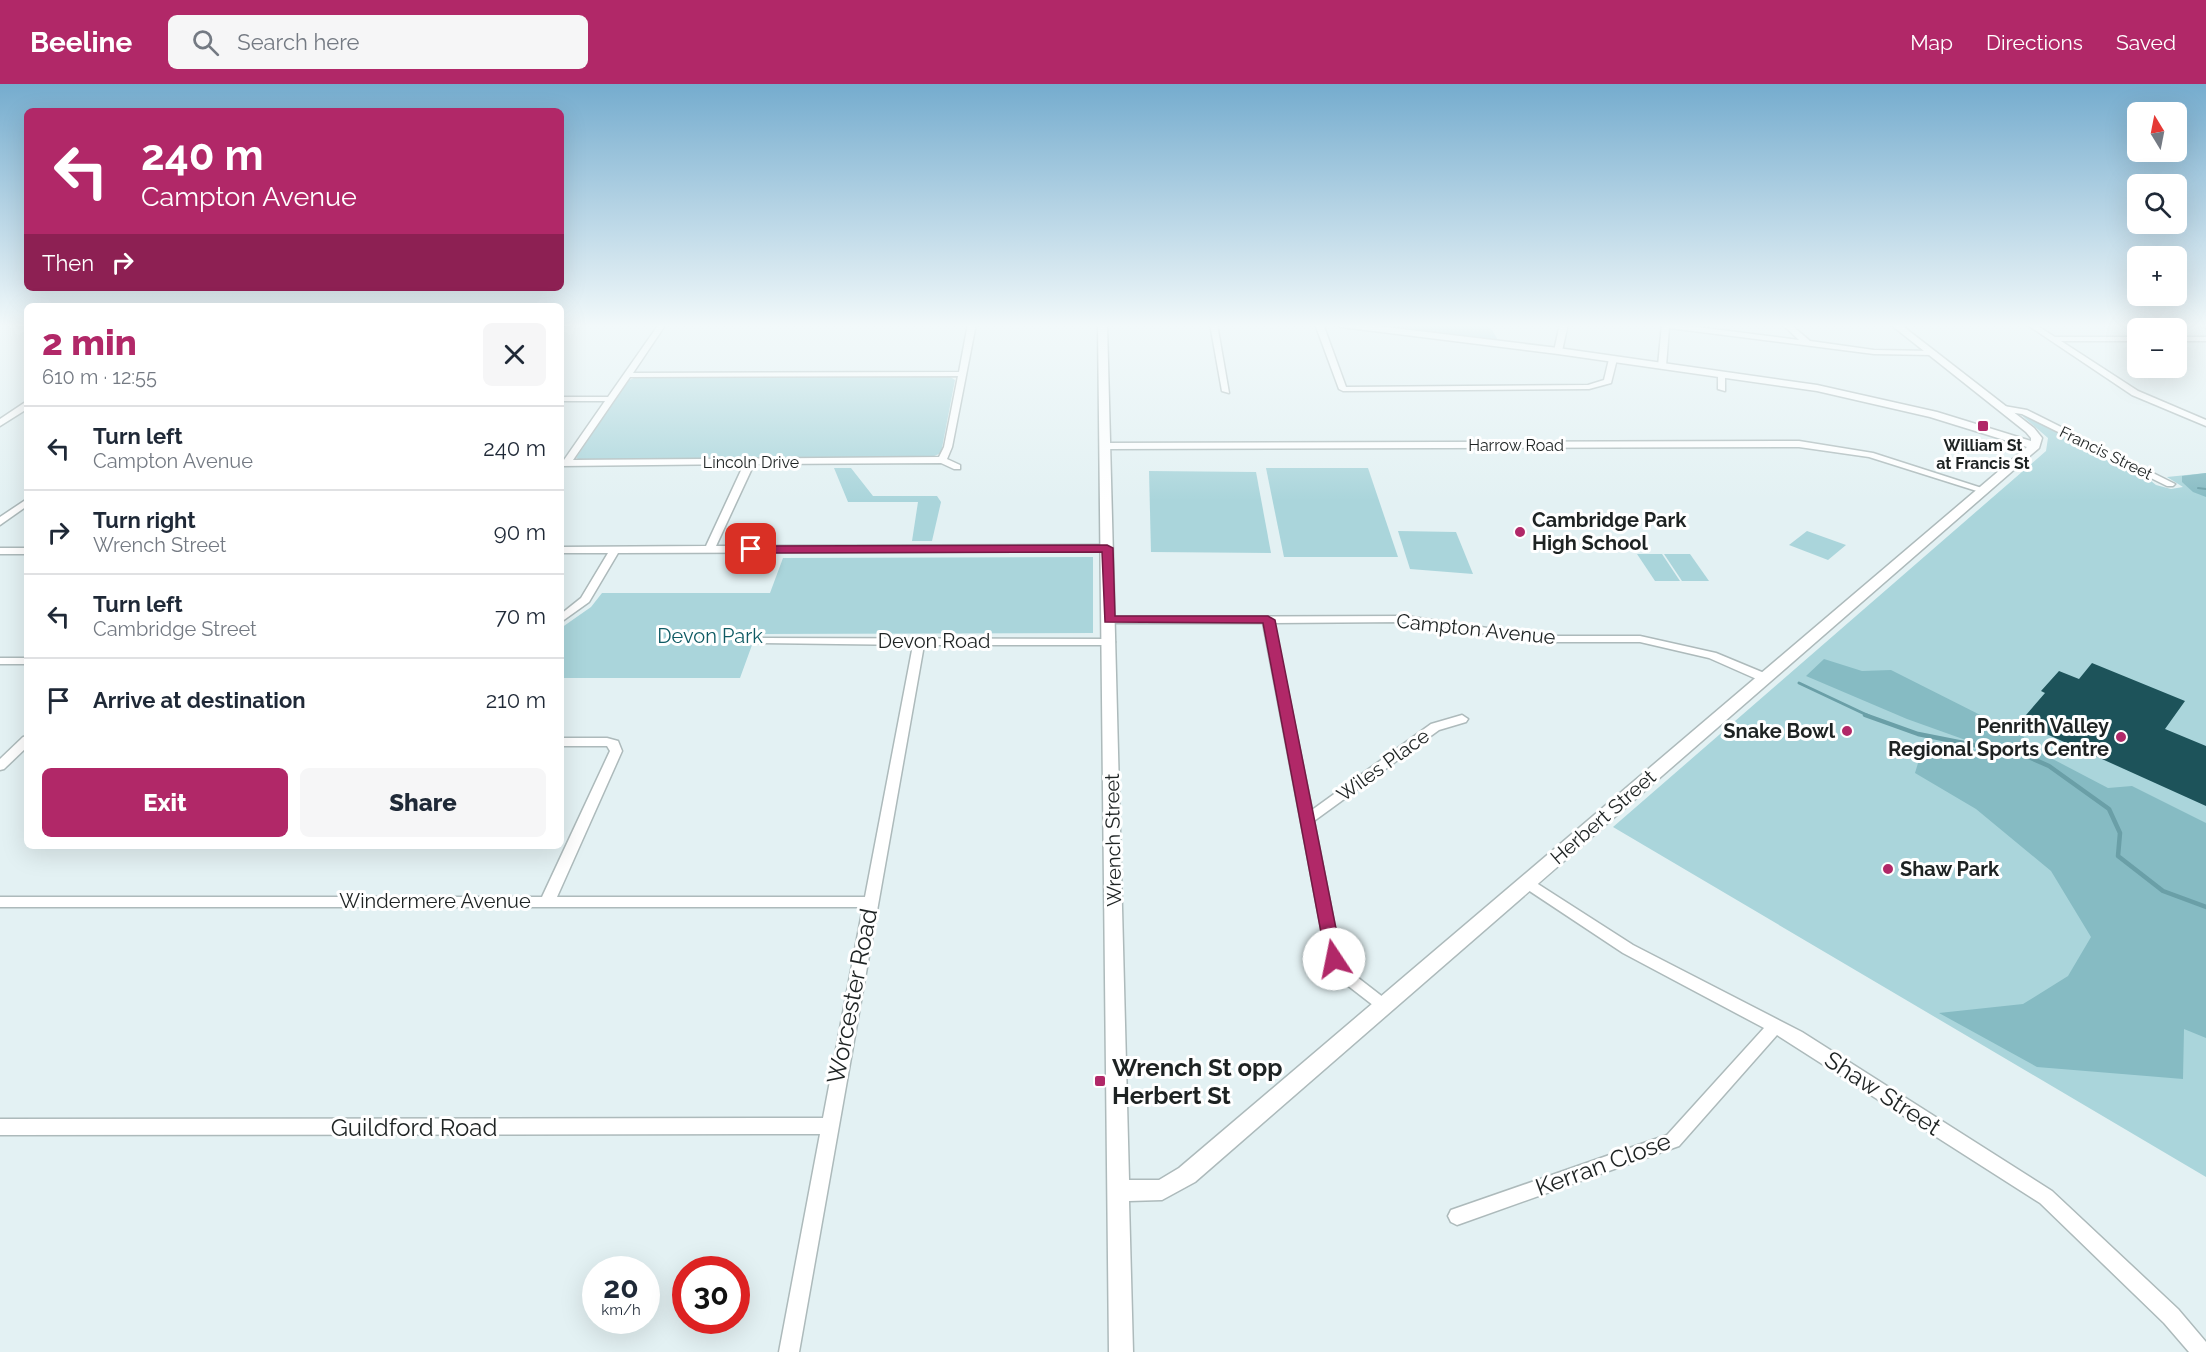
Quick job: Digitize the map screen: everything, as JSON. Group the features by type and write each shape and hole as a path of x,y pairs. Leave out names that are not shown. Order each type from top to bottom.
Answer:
{"street":[{"path":"564,463 621,383"},
{"path":"942,459 946,456 960,383"},
{"name":"Wrench Street","path":"1105,383 1121,1352"},
{"path":"1224,383 1226,391"},
{"path":"1341,383 1343,388 1589,387 1601,383"},
{"path":"1722,383 1722,388"},
{"path":"1776,383 1872,399 1943,417 2035,446 2037,440 2034,433 2004,409"},
{"name":"Francis Street","path":"1971,383 2004,409 2024,412 2170,483"},
{"path":"2121,383 2143,398 2206,423"},
{"path":"564,399 610,399"},
{"path":"0,423 24,407"},
{"name":"Harrow Road","path":"1106,446 1798,444 1859,452 1982,492"},
{"name":"Herbert Street","path":"1119,1191 1162,1190 1176,1183 2035,446"},
{"name":"Lincoln Drive","path":"564,463 942,459 957,467"},
{"path":"710,549 750,462"},
{"path":"0,522 24,504"},
{"path":"564,550 1107,548"},
{"path":"564,617 585,600 615,550"},
{"path":"0,551 24,551"},
{"name":"Campton Avenue","path":"1109,620 1420,620 1535,638 1650,640 1712,655 1765,678"},
{"path":"1268,620 1334,959 1343,974 1383,1005"},
{"name":"Devon Road","path":"760,641 1109,642"},
{"name":"Worcester Road","path":"789,1352 828,1126 919,641"},
{"path":"0,661 24,661"},
{"name":"Wiles Place","path":"1308,819 1435,728 1462,719"},
{"path":"548,900 616,751 614,744 607,742 564,742"},
{"path":"0,766 24,745"},
{"name":"Shaw Street","path":"1527,882 1628,949 1775,1026 2056,1205 2171,1316 2202,1352"},
{"name":"Windermere Avenue","path":"0,902 548,900 870,902"},
{"name":"Kerran Close","path":"1457,1216 1673,1141 1775,1026"},
{"name":"Guildford Road","path":"0,1127 828,1126"}],"green space":[{"path":"626,383 954,383 941,453 930,458 581,460 576,458"},
{"path":"2019,413 2137,470 2156,485 2171,489 2183,487 2167,477 2206,473 2206,1177 1613,827 2046,451 2048,438"},
{"path":"834,468 851,468 873,496 937,496 941,502 932,541 912,541 918,502 848,502"},
{"path":"1266,468 1368,468 1398,557 1284,557"},
{"path":"1149,471 1256,472 1271,553 1151,552"},
{"path":"1398,531 1456,532 1473,574 1410,569"},
{"path":"1807,531 1846,545 1828,560 1789,545"},
{"path":"1637,554 1662,554 1680,581 1655,581"},
{"path":"1664,554 1690,554 1709,581 1682,581"},
{"name":"Devon Park","path":"1093,557 1093,633 756,634 740,678 564,678 564,626 591,607 602,593 770,593 783,558"}],"shaded area":[{"path":"2206,473 2206,497 2193,492 2182,482 2182,476"},
{"path":"1824,659 1862,671 1891,670 2024,737 2024,744 2108,788 2132,786 2206,823 2206,1038 2184,1029 2183,1079 2037,1067 1939,1013 2023,1004 2068,976 2091,937 2051,871 1976,809 1915,773 1925,740 2018,758 2014,750 1974,743 1907,719 1806,676"}],"building":[{"name":"Penrith Valley Regional Sports Centre","path":"2092,663 2185,701 2165,729 2206,746 2206,806 2020,722 2045,693 2041,691 2059,671 2079,679"}],"waterway":[{"path":"2198,488 2206,489"},
{"path":"1799,683 1869,716"},
{"path":"1865,715 1918,734 2024,755 2049,766 2109,809 2120,833 2118,856 2163,891 2206,907"}],"place":[{"name":"William St at Francis St","path":"1983,426"},
{"name":"Cambridge Park High School","path":"1520,532"},
{"name":"Snake Bowl","path":"1847,731"},
{"name":"Penrith Valley Regional Sports Centre","path":"2121,737"},
{"name":"Shaw Park","path":"1888,869"},
{"name":"Wrench St opp Herbert St","path":"1100,1081"}],"route":[{"path":"751,549 1107,548 1109,620 1268,620 1334,959"}]}
